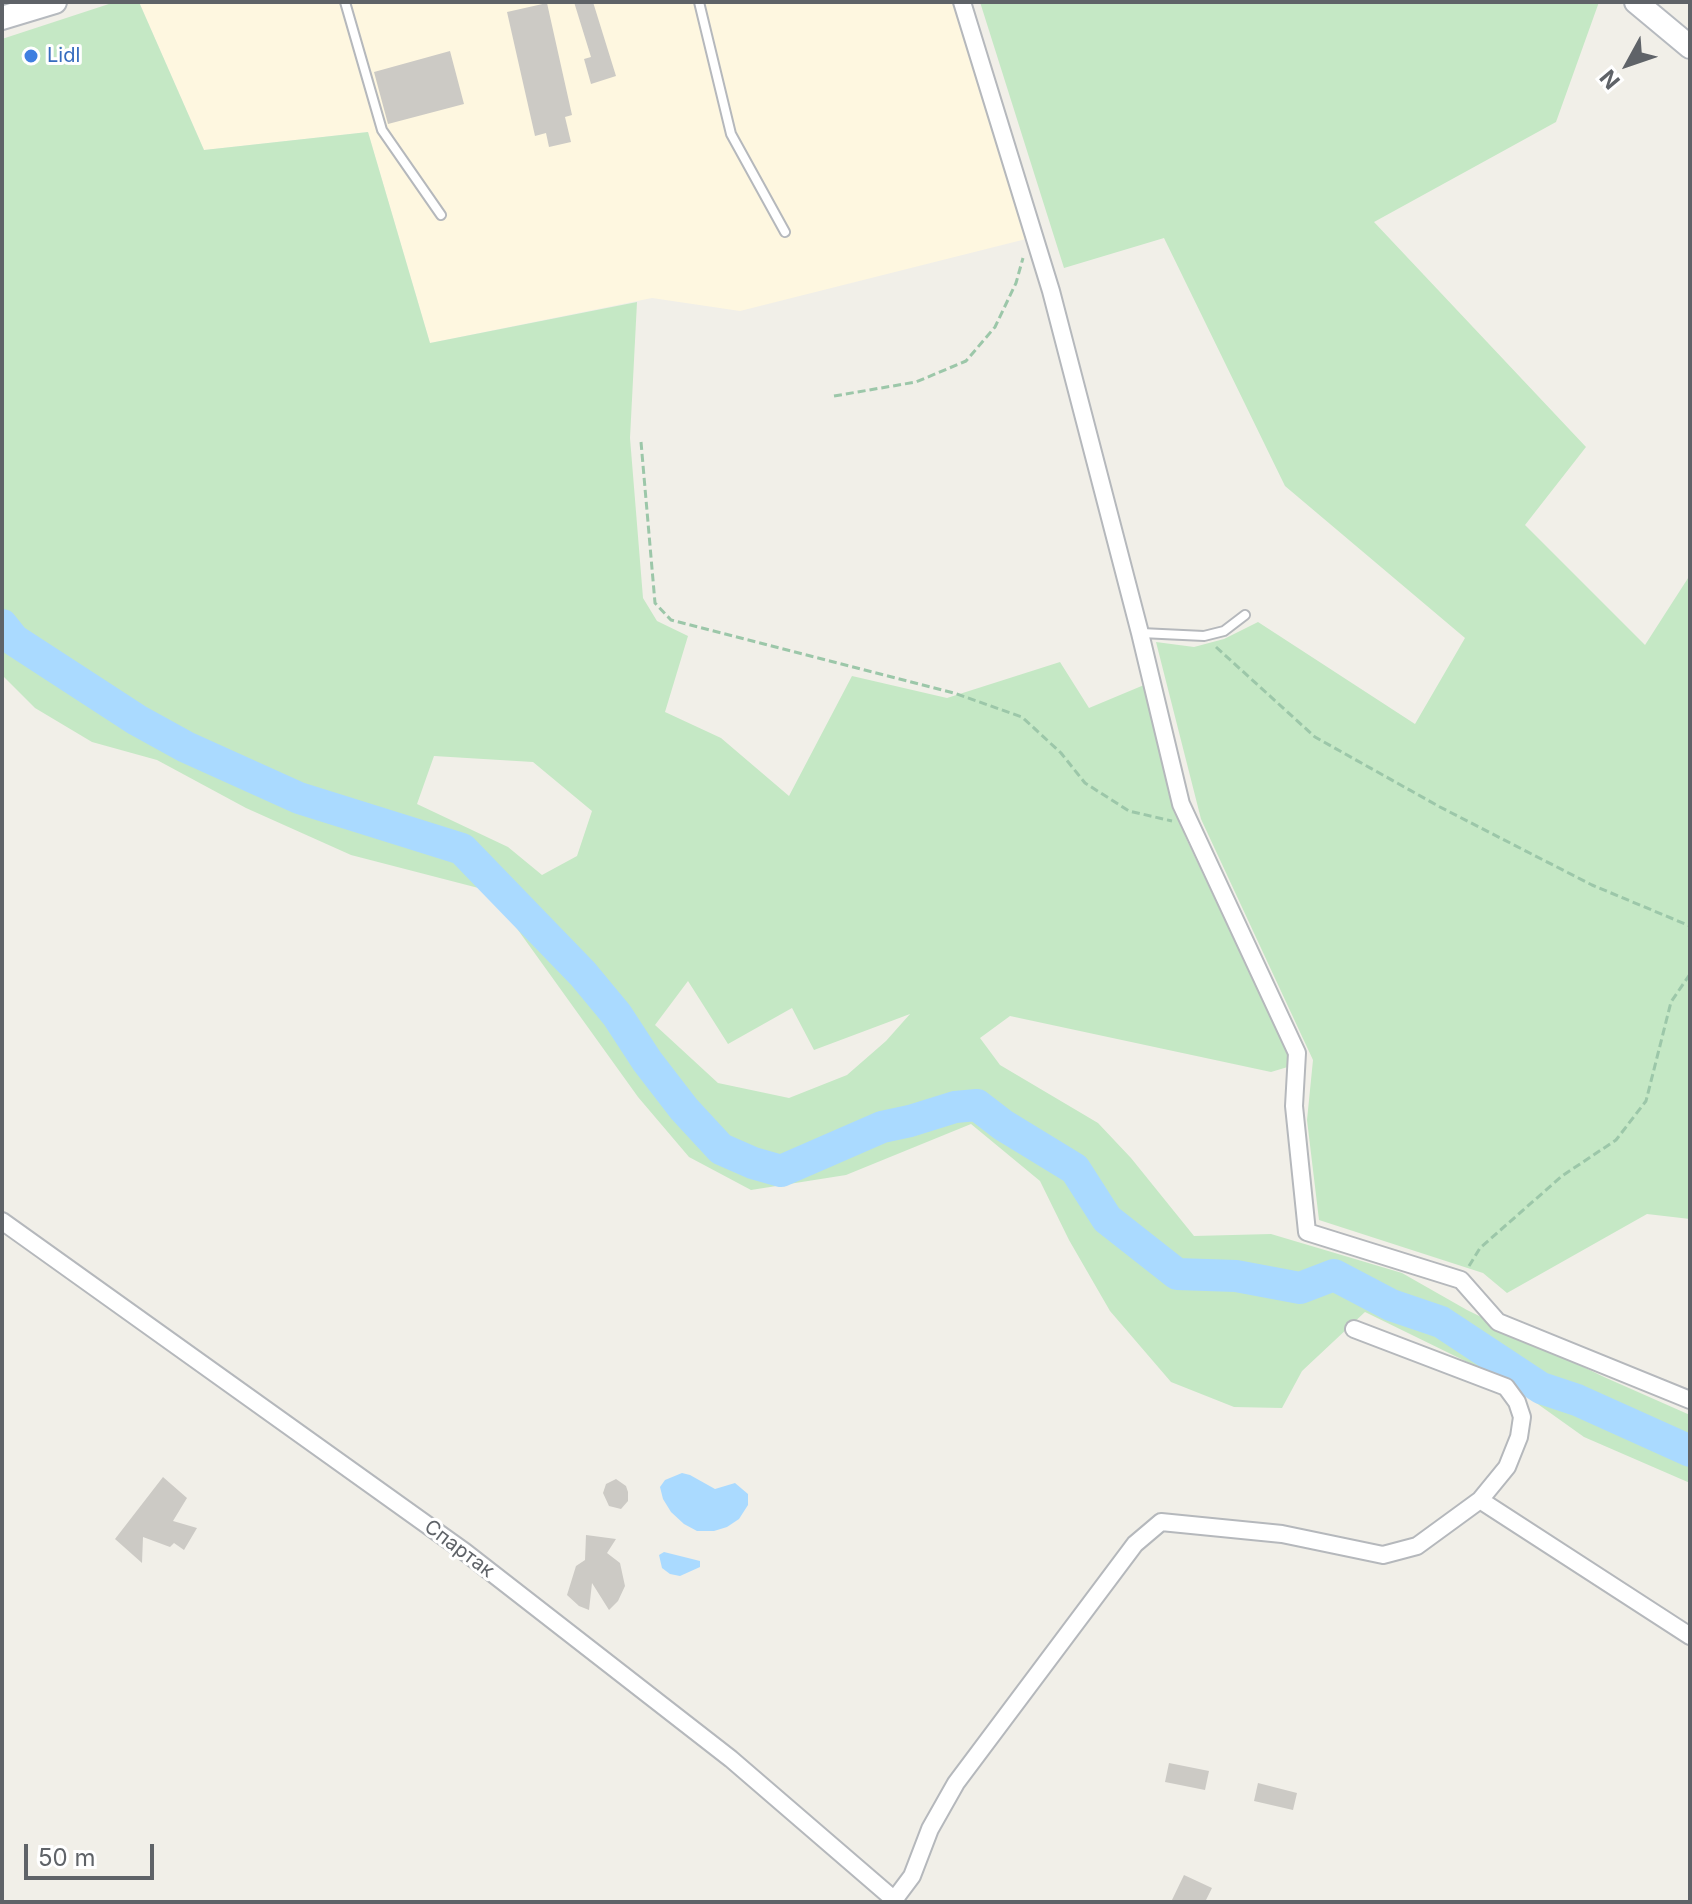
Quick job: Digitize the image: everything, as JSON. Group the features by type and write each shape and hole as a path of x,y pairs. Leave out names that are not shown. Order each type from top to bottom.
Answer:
{"main road":[{"path":"5,14 55,2"},
{"path":"1636,2 1690,47"}],"street":[{"path":"962,2 1055,306 1181,804 1297,1053 1294,1106 1307,1232 1461,1280 1498,1322 1690,1400"},
{"name":"Спартак","path":"2,1221 465,1552 731,1759 896,1901"},
{"path":"896,1901 912,1876 930,1829 956,1783 1135,1544 1161,1522 1282,1534 1383,1555 1417,1546 1480,1500 1507,1467 1519,1437 1522,1417 1517,1402 1506,1387 1354,1329"},
{"path":"1480,1500 1690,1636"}],"lane":[{"path":"345,2 382,130 441,215"},
{"path":"699,2 731,134 785,232"},
{"path":"1140,633 1204,636 1224,631 1245,615"}],"path":[{"path":"834,396 916,382 966,361 995,327 1034,237"},
{"path":"641,442 655,603 671,620 954,693 1022,717 1061,753 1085,783 1129,811 1191,826"},
{"path":"1204,636 1315,737 1440,807 1592,885 1690,926"},
{"path":"1461,1280 1480,1248 1562,1176 1616,1140 1646,1101 1671,1002 1690,974"}],"shaded area":[{"path":"139,2 962,2 1034,237 740,311 652,298 430,343 368,132 204,150"}],"green space":[{"path":"115,2 139,2 204,150 368,132 430,343 637,302 630,438 643,598 657,621 688,636 665,712 721,738 789,796 852,676 947,698 1060,662 1089,708 1144,685 1185,836 1291,1066 1271,1072 1010,1016 980,1038 1000,1065 1098,1123 1131,1158 1194,1236 1271,1234 1402,1273 1467,1310 1690,1415 1690,1483 1584,1437 1504,1380 1365,1312 1302,1371 1282,1408 1234,1407 1171,1382 1110,1311 1069,1240 1040,1181 971,1124 846,1175 751,1190 689,1157 638,1097 490,891 351,855 246,808 157,760 92,742 35,708 2,675 2,39","holes":["434,756 533,762 592,811 577,856 542,875 508,847 417,804","688,981 728,1044 792,1008 814,1050 910,1014 886,1041 847,1075 789,1098 718,1083 655,1025"]},
{"path":"980,2 1599,2 1556,122 1374,222 1586,447 1525,525 1645,645 1690,575 1690,1219 1647,1214 1507,1293 1483,1273 1319,1220 1307,1120 1313,1060 1201,819 1156,642 1194,647 1224,639 1258,622 1415,724 1465,638 1285,486 1164,238 1064,268"}],"water":[{"path":"682,1473 715,1489 735,1483 748,1494 748,1505 739,1519 727,1527 697,1531 671,1512 663,1499 660,1487 665,1480"},
{"path":"664,1552 700,1561 700,1567 680,1576 670,1574 662,1568 659,1555"}],"building":[{"path":"574,2 593,2 616,76 591,84 584,59 591,57"},
{"path":"547,3 572,115 565,117 571,142 549,147 546,133 535,136 507,12"},
{"path":"450,51 464,104 388,124 374,72"},
{"path":"163,1477 187,1498 173,1521 197,1528 184,1550 174,1543 170,1547 143,1537 142,1563 115,1539"},
{"path":"616,1479 626,1486 628,1492 628,1501 621,1509 609,1506 603,1493 606,1484"},
{"path":"586,1535 616,1539 607,1553 620,1563 625,1586 618,1601 609,1610 592,1583 589,1610 567,1595 576,1566 585,1560"},
{"path":"1169,1763 1209,1771 1205,1790 1165,1782"},
{"path":"1258,1783 1297,1793 1293,1810 1254,1801"},
{"path":"1184,1875 1212,1888 1205,1902 1171,1902"}],"waterway":[{"path":"2,625 14,640 137,720 186,747 299,798 462,849 583,974 617,1015 684,1109 721,1149 781,1171 882,1127 955,1107 977,1105 1003,1125 1075,1169 1107,1219 1177,1274 1236,1276 1300,1288 1334,1275 1391,1305 1441,1322 1541,1388 1577,1400 1690,1451"}],"place":[{"name":"Lidl","path":"31,56"}]}
